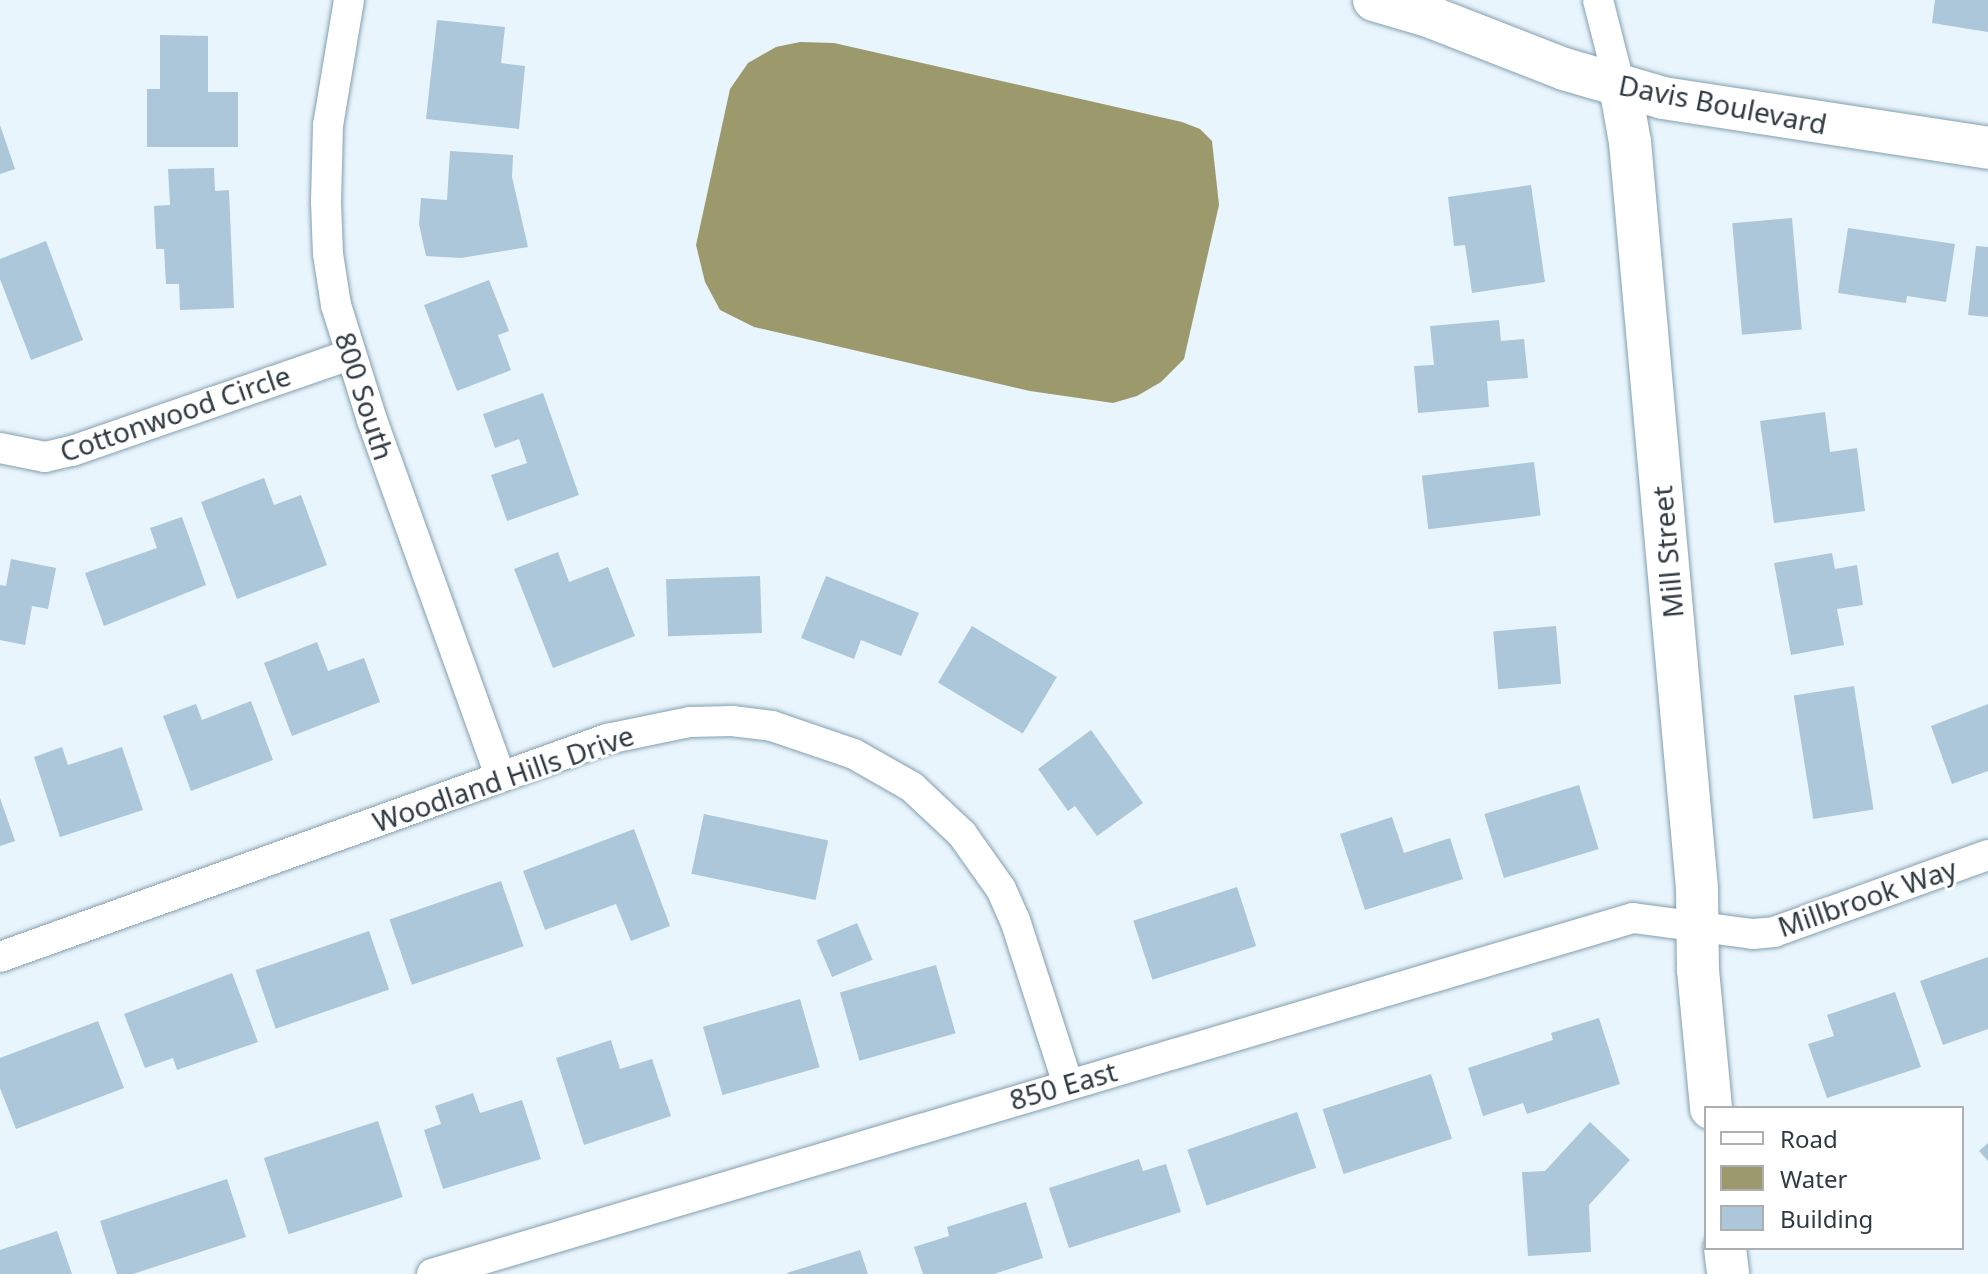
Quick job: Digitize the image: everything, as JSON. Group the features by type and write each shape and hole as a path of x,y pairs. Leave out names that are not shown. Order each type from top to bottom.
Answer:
{"street":[{"name":"800 South","path":"349,0 328,125 328,254 350,355 500,776"},
{"name":"Davis Boulevard","path":"1374,0 1428,16 1564,69 1679,101 1988,148"},
{"name":"Mill Street","path":"1598,0 1620,86 1633,174 1697,889 1697,928 1711,1106"},
{"name":"Cottonwood Circle","path":"0,448 45,457 72,451 350,355"},
{"name":"Woodland Hills Drive","path":"0,957 500,776 648,728 732,721 772,726 813,738 884,769 938,809 983,860 1001,889 1027,950 1068,1084"},
{"name":"Millbrook Way","path":"1697,928 1753,934 1774,932 1988,855"},
{"name":"850 East","path":"432,1274 1633,918 1654,918 1697,928"},
{"path":"1725,1250 1728,1274"}],"water":[{"path":"800,42 834,43 1182,122 1200,129 1212,141 1219,205 1184,359 1161,382 1137,396 1113,403 1030,391 754,327 720,310 705,282 696,245 730,89 748,63 776,47"}],"building":[{"path":"1935,0 1988,0 1988,32 1932,23"},
{"path":"437,20 505,27 501,63 525,66 519,129 426,119"},
{"path":"160,35 208,36 208,92 238,92 238,147 147,147 147,89 160,89"},
{"path":"0,125 15,169 0,174"},
{"path":"450,151 513,155 512,177 528,247 461,258 426,256 419,224 421,198 447,200"},
{"path":"214,168 215,191 229,190 234,308 180,310 179,284 166,284 164,249 156,249 154,206 170,205 168,169"},
{"path":"1531,185 1545,282 1472,293 1465,245 1454,246 1448,197"},
{"path":"1792,218 1802,330 1742,335 1732,223"},
{"path":"1848,228 1955,244 1946,302 1907,296 1906,303 1838,293"},
{"path":"46,241 83,340 31,360 0,279 0,259"},
{"path":"1976,246 1988,247 1988,317 1968,315"},
{"path":"489,280 509,331 498,335 511,370 457,391 424,305"},
{"path":"1499,320 1501,341 1524,339 1528,378 1487,381 1489,407 1418,413 1414,366 1434,365 1430,326"},
{"path":"543,393 579,495 507,521 491,475 527,463 519,439 495,448 483,414"},
{"path":"1825,412 1830,452 1857,448 1865,511 1774,523 1760,421"},
{"path":"1534,462 1541,516 1428,529 1422,476"},
{"path":"264,478 274,505 301,495 327,565 237,599 201,502"},
{"path":"182,517 206,585 104,626 85,573 157,548 150,528"},
{"path":"558,552 569,582 608,567 635,636 553,668 514,569"},
{"path":"1832,553 1835,569 1857,565 1863,605 1837,609 1844,645 1791,655 1774,563"},
{"path":"11,559 56,568 48,609 32,606 25,645 0,640 0,585 6,586"},
{"path":"760,576 762,633 668,636 666,579"},
{"path":"826,576 919,613 901,656 861,640 854,659 801,638"},
{"path":"972,626 1057,677 1023,734 938,683"},
{"path":"1556,626 1561,684 1498,689 1493,631"},
{"path":"317,642 328,671 364,658 380,702 292,736 264,663"},
{"path":"1854,686 1874,809 1813,819 1794,696"},
{"path":"251,701 273,760 191,791 163,716 196,704 202,720"},
{"path":"1988,704 1988,771 1952,784 1931,726"},
{"path":"1091,730 1143,803 1097,836 1075,806 1068,811 1038,769"},
{"path":"62,747 68,765 122,747 143,810 60,837 34,757"},
{"path":"1579,785 1599,849 1504,878 1484,814"},
{"path":"0,798 15,841 0,846"},
{"path":"704,814 828,840 816,900 691,874"},
{"path":"1392,817 1404,853 1450,838 1463,879 1365,910 1340,834"},
{"path":"634,829 670,926 631,941 616,904 545,930 523,871"},
{"path":"501,881 523,946 412,985 389,919"},
{"path":"1237,887 1256,946 1152,980 1133,921"},
{"path":"857,923 873,960 832,977 816,940"},
{"path":"369,931 389,990 276,1029 256,970"},
{"path":"1988,957 1988,1029 1943,1045 1920,981"},
{"path":"936,965 956,1033 859,1061 840,993"},
{"path":"232,973 258,1042 177,1070 173,1058 145,1068 124,1014"},
{"path":"1895,992 1921,1067 1827,1098 1808,1044 1834,1036 1827,1015"},
{"path":"800,999 820,1067 722,1095 703,1027"},
{"path":"1599,1018 1620,1084 1527,1114 1523,1103 1483,1116 1468,1068 1553,1040 1551,1033"},
{"path":"98,1021 124,1088 16,1129 0,1088 0,1058"},
{"path":"611,1040 620,1069 652,1059 671,1116 584,1145 556,1058"},
{"path":"1431,1074 1452,1139 1344,1174 1323,1109"},
{"path":"473,1093 480,1113 522,1100 541,1159 443,1189 424,1130 441,1124 435,1106"},
{"path":"1297,1112 1316,1168 1207,1206 1187,1150"},
{"path":"378,1121 403,1197 289,1234 264,1158"},
{"path":"1590,1122 1630,1160 1589,1205 1591,1252 1528,1256 1522,1172 1545,1171"},
{"path":"1988,1143 1988,1161 1979,1151"},
{"path":"1139,1159 1143,1171 1166,1164 1181,1212 1069,1248 1049,1188"},
{"path":"227,1179 246,1237 133,1274 117,1274 100,1221"},
{"path":"1026,1202 1043,1258 994,1274 923,1274 914,1247 949,1236 947,1227"},
{"path":"57,1231 72,1274 0,1274 0,1250"},
{"path":"860,1250 868,1274 787,1274 787,1273"}]}
